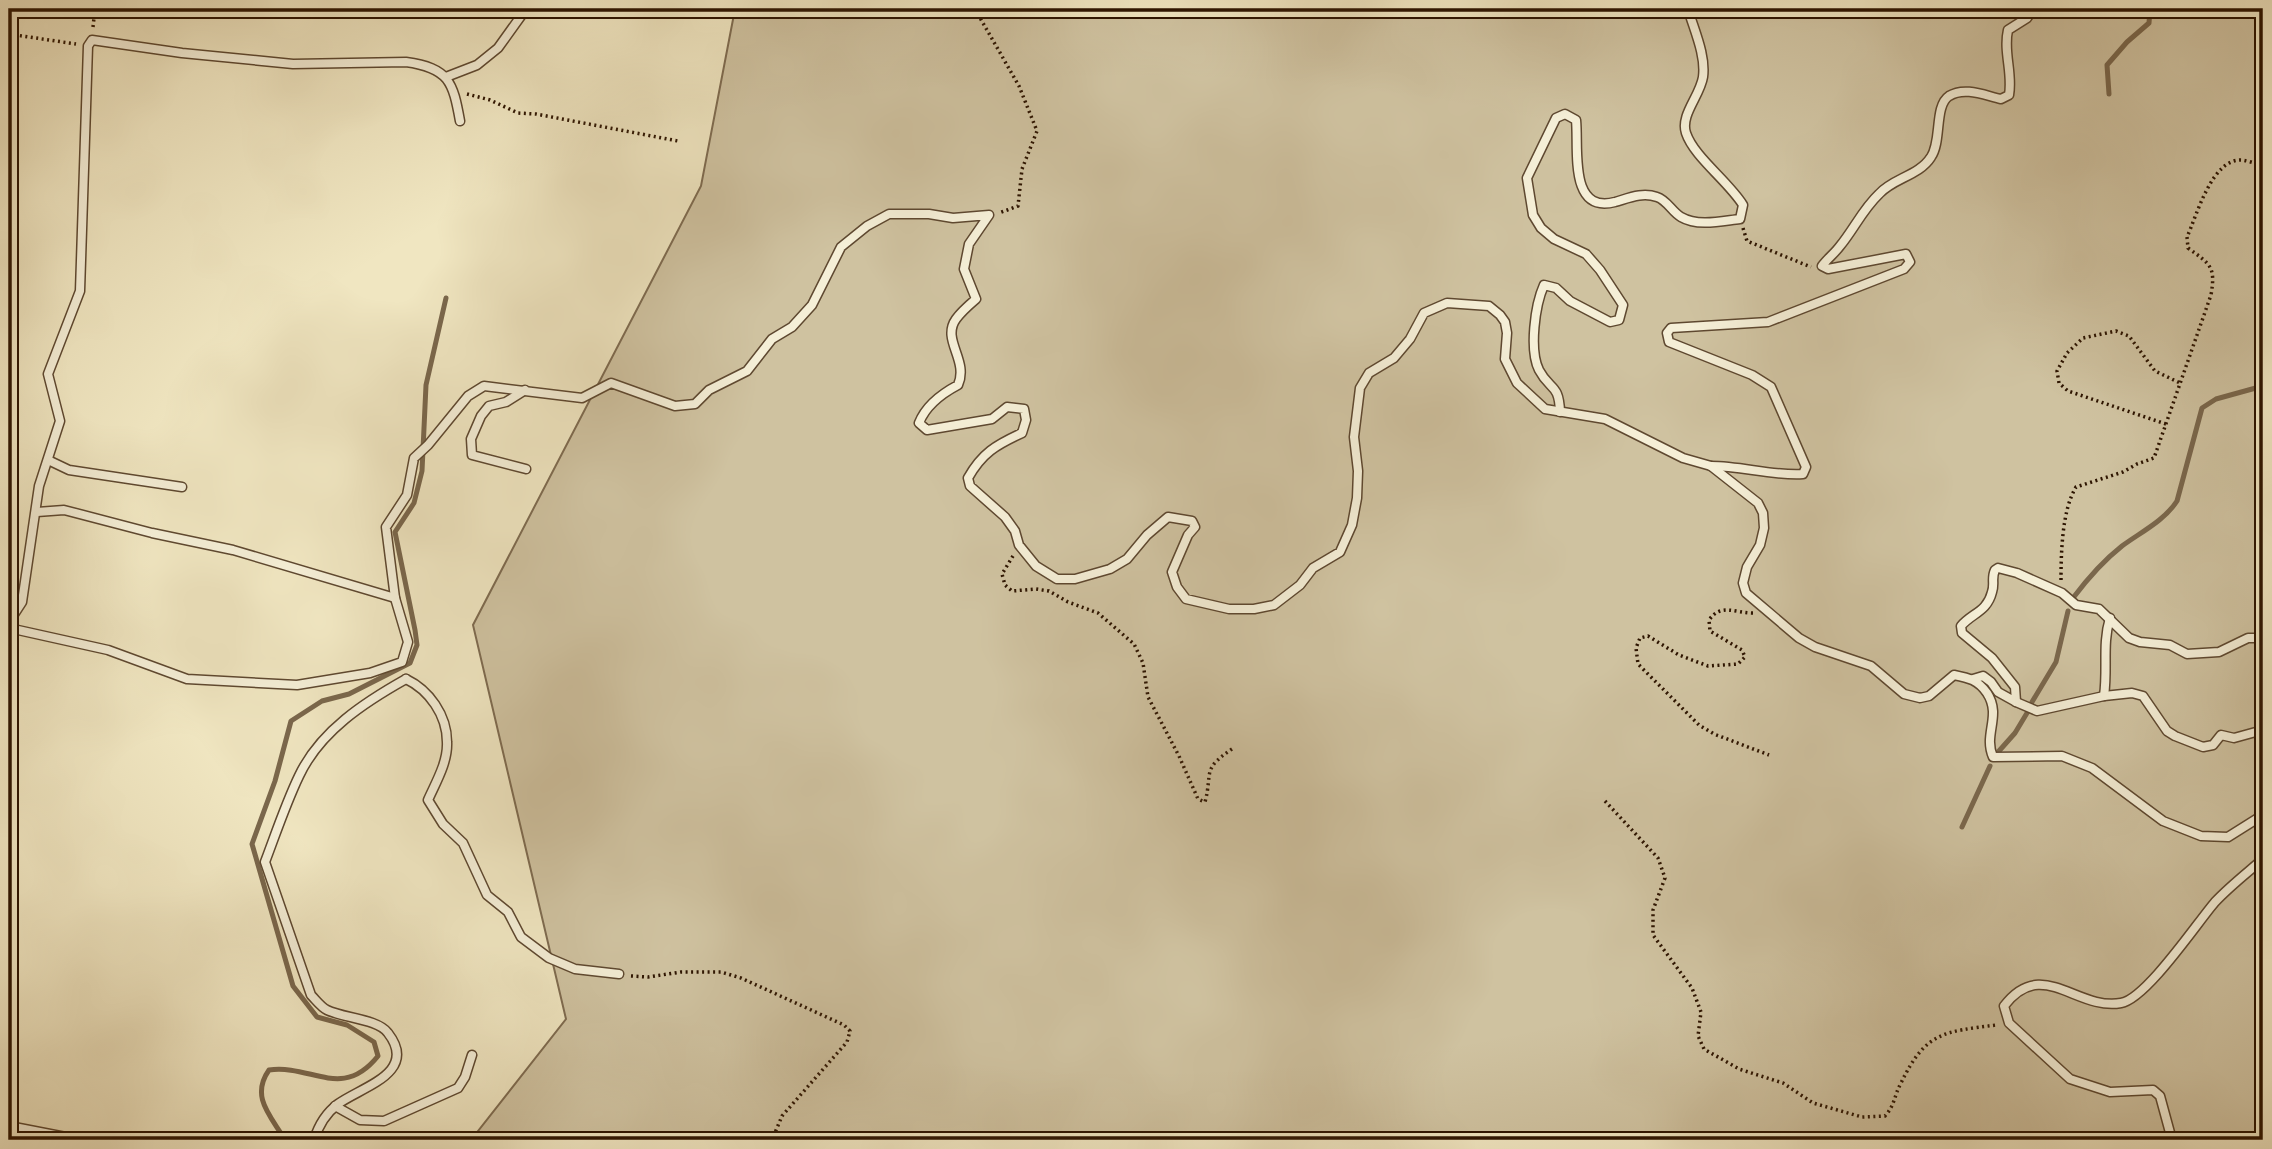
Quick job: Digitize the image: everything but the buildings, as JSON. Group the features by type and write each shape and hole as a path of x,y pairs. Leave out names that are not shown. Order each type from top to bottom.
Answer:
{"lane":[{"path":"446,77 477,65 498,48 526,9"},
{"path":"1560,412 1559,394 1540,373 1533,356 1539,298 1544,285 1556,288 1570,301 1611,322 1619,320 1623,305 1586,254 1554,239 1541,228 1533,215 1528,178 1556,118 1565,114 1576,120 1579,183 1585,195 1595,202 1610,203 1643,194 1660,197 1682,218 1699,222 1740,219 1743,205 1733,190 1693,148 1685,131 1687,114 1698,96 1703,75 1700,47 1688,9"},
{"path":"989,215 969,244 964,269 976,299 954,321 950,334 962,375 958,385 945,392 923,411 919,423 927,430 992,419 1007,407 1024,409 1026,420 1022,433 996,445 978,460 968,478 970,486 1005,517 1015,531 1019,545 1036,566 1057,579 1075,579 1110,569 1128,559 1147,535 1168,517 1192,521 1195,527 1188,535 1172,572 1177,587 1186,599 1229,609 1254,609 1274,605 1300,585 1313,568 1340,552 1352,525 1357,498 1358,471 1354,437 1360,388 1369,373 1394,358 1410,339 1424,313 1447,303 1489,306 1500,314 1507,333 1505,359 1517,383 1545,409 1605,419 1683,458 1711,466 1733,466 1788,475 1803,474 1806,467 1771,387 1752,375 1669,342 1667,333 1671,328 1768,322 1904,269 1910,262 1906,254 1828,269 1822,266 1881,191 1923,167 1932,157 1938,143 1940,114 1945,100 1951,94 1970,92 2001,99 2009,95 2011,86 2005,42 2008,30 2027,18 2033,9"},
{"path":"9,622 22,602 39,486 60,421 48,374 80,291 90,43 293,64 406,62 424,65 446,77 455,90 460,121"},
{"path":"406,679 402,662 408,642 395,598 386,527 407,495 414,457 428,445 468,396 484,386 582,398 611,383 675,406 695,404 709,390 747,371 772,339 792,327 811,305 841,247 867,226 889,214 929,214 953,218 989,215"},
{"path":"525,390 506,402 489,406 481,416 471,439 471,447 472,455 526,469"},
{"path":"48,460 69,470 182,487"},
{"path":"1711,466 1758,503 1763,513 1765,528 1760,545 1747,567 1744,583 1746,593 1799,638 1815,647 1871,666 1904,694 1920,698 1929,696 1954,675 1973,679 1983,676 1998,692 2037,711 2104,696 2132,693 2143,696 2167,731 2203,747 2213,745 2221,735 2234,738 2263,730"},
{"path":"37,512 64,510 152,533 233,550 395,598"},
{"path":"2016,702 2015,687 1992,658 1962,634 1961,626 1986,606 1993,590 1991,577 1998,568 2017,573 2062,593 2076,605 2099,609 2129,638 2140,642 2170,645 2188,654 2219,652 2248,638 2263,638"},
{"path":"2104,696 2105,636 2110,618"},
{"path":"9,628 108,650 187,679 297,685 370,673 402,662"},
{"path":"406,679 420,686 431,697 441,715 447,741 442,769 428,800 443,824 463,843 487,895 508,912 521,937 549,958 575,969 619,974"},
{"path":"314,1140 318,1127 335,1106 392,1071 397,1052 387,1032 375,1025 326,1009 311,995 265,862 299,775 316,748 372,698 406,679"},
{"path":"1973,679 1985,691 1994,706 1987,745 1993,757 2062,756 2092,768 2164,821 2201,836 2228,837 2263,815"},
{"path":"2172,1140 2160,1096 2153,1090 2110,1093 2070,1079 2009,1023 2004,1006 2015,991 2040,983 2103,1003 2124,1003 2148,985 2217,901 2263,859"},
{"path":"335,1106 360,1120 384,1121 458,1088 465,1077 472,1055"},
{"path":"9,1126 80,1140"}],"path":[{"path":"9,34 90,43 95,9"},
{"path":"975,9 1019,86 1037,131 1023,169 1018,206 989,215"},
{"path":"455,90 490,100 518,113 536,114 678,141"},
{"path":"2062,593 2061,555 2069,498 2076,487 2123,472 2154,458 2211,295 2214,278 2211,265 2188,248 2187,237 2216,172 2229,163 2240,160 2263,166"},
{"path":"1740,219 1747,241 1811,267 1822,266"},
{"path":"2166,424 2068,391 2059,383 2057,371 2067,353 2083,338 2116,331 2129,336 2155,371 2180,383"},
{"path":"1019,545 1002,574 1005,585 1012,591 1049,591 1068,602 1098,613 1134,644 1143,663 1148,697 1198,799 1205,802 1210,768 1218,758 1232,749"},
{"path":"1769,755 1714,734 1699,725 1638,664 1636,648 1640,638 1648,636 1679,655 1708,666 1738,664 1745,657 1742,650 1710,631 1709,620 1713,613 1724,608 1745,613 1772,614"},
{"path":"1605,801 1658,858 1665,877 1653,910 1653,935 1692,988 1701,1012 1698,1036 1704,1049 1739,1069 1783,1083 1813,1103 1862,1117 1885,1116 1894,1107 1899,1085 1917,1053 1935,1036 1954,1030 2009,1023"},
{"path":"619,974 648,977 681,972 721,972 741,978 810,1009 844,1025 850,1031 847,1042 782,1116 774,1135 776,1140"}],"shaded area":[{"path":"735,9 2263,9 2263,1140 471,1140 566,1019 473,625 701,186"}],"waterway":[{"path":"2109,94 2107,65 2127,42 2149,23 2150,9"},
{"path":"285,1140 262,1098 264,1080 269,1070 339,1079 365,1069 378,1056 374,1042 347,1025 317,1017 293,986 252,844 275,781 291,721 322,701 349,694 410,663 417,645 395,532 414,503 422,471 426,385 446,298"},
{"path":"2073,598 2108,558 2159,520 2177,501 2202,408 2216,399 2263,386"},
{"path":"2032,702 2056,662 2068,611"},
{"path":"1999,751 2015,733 2027,713"},
{"path":"1962,827 1990,766"}]}
